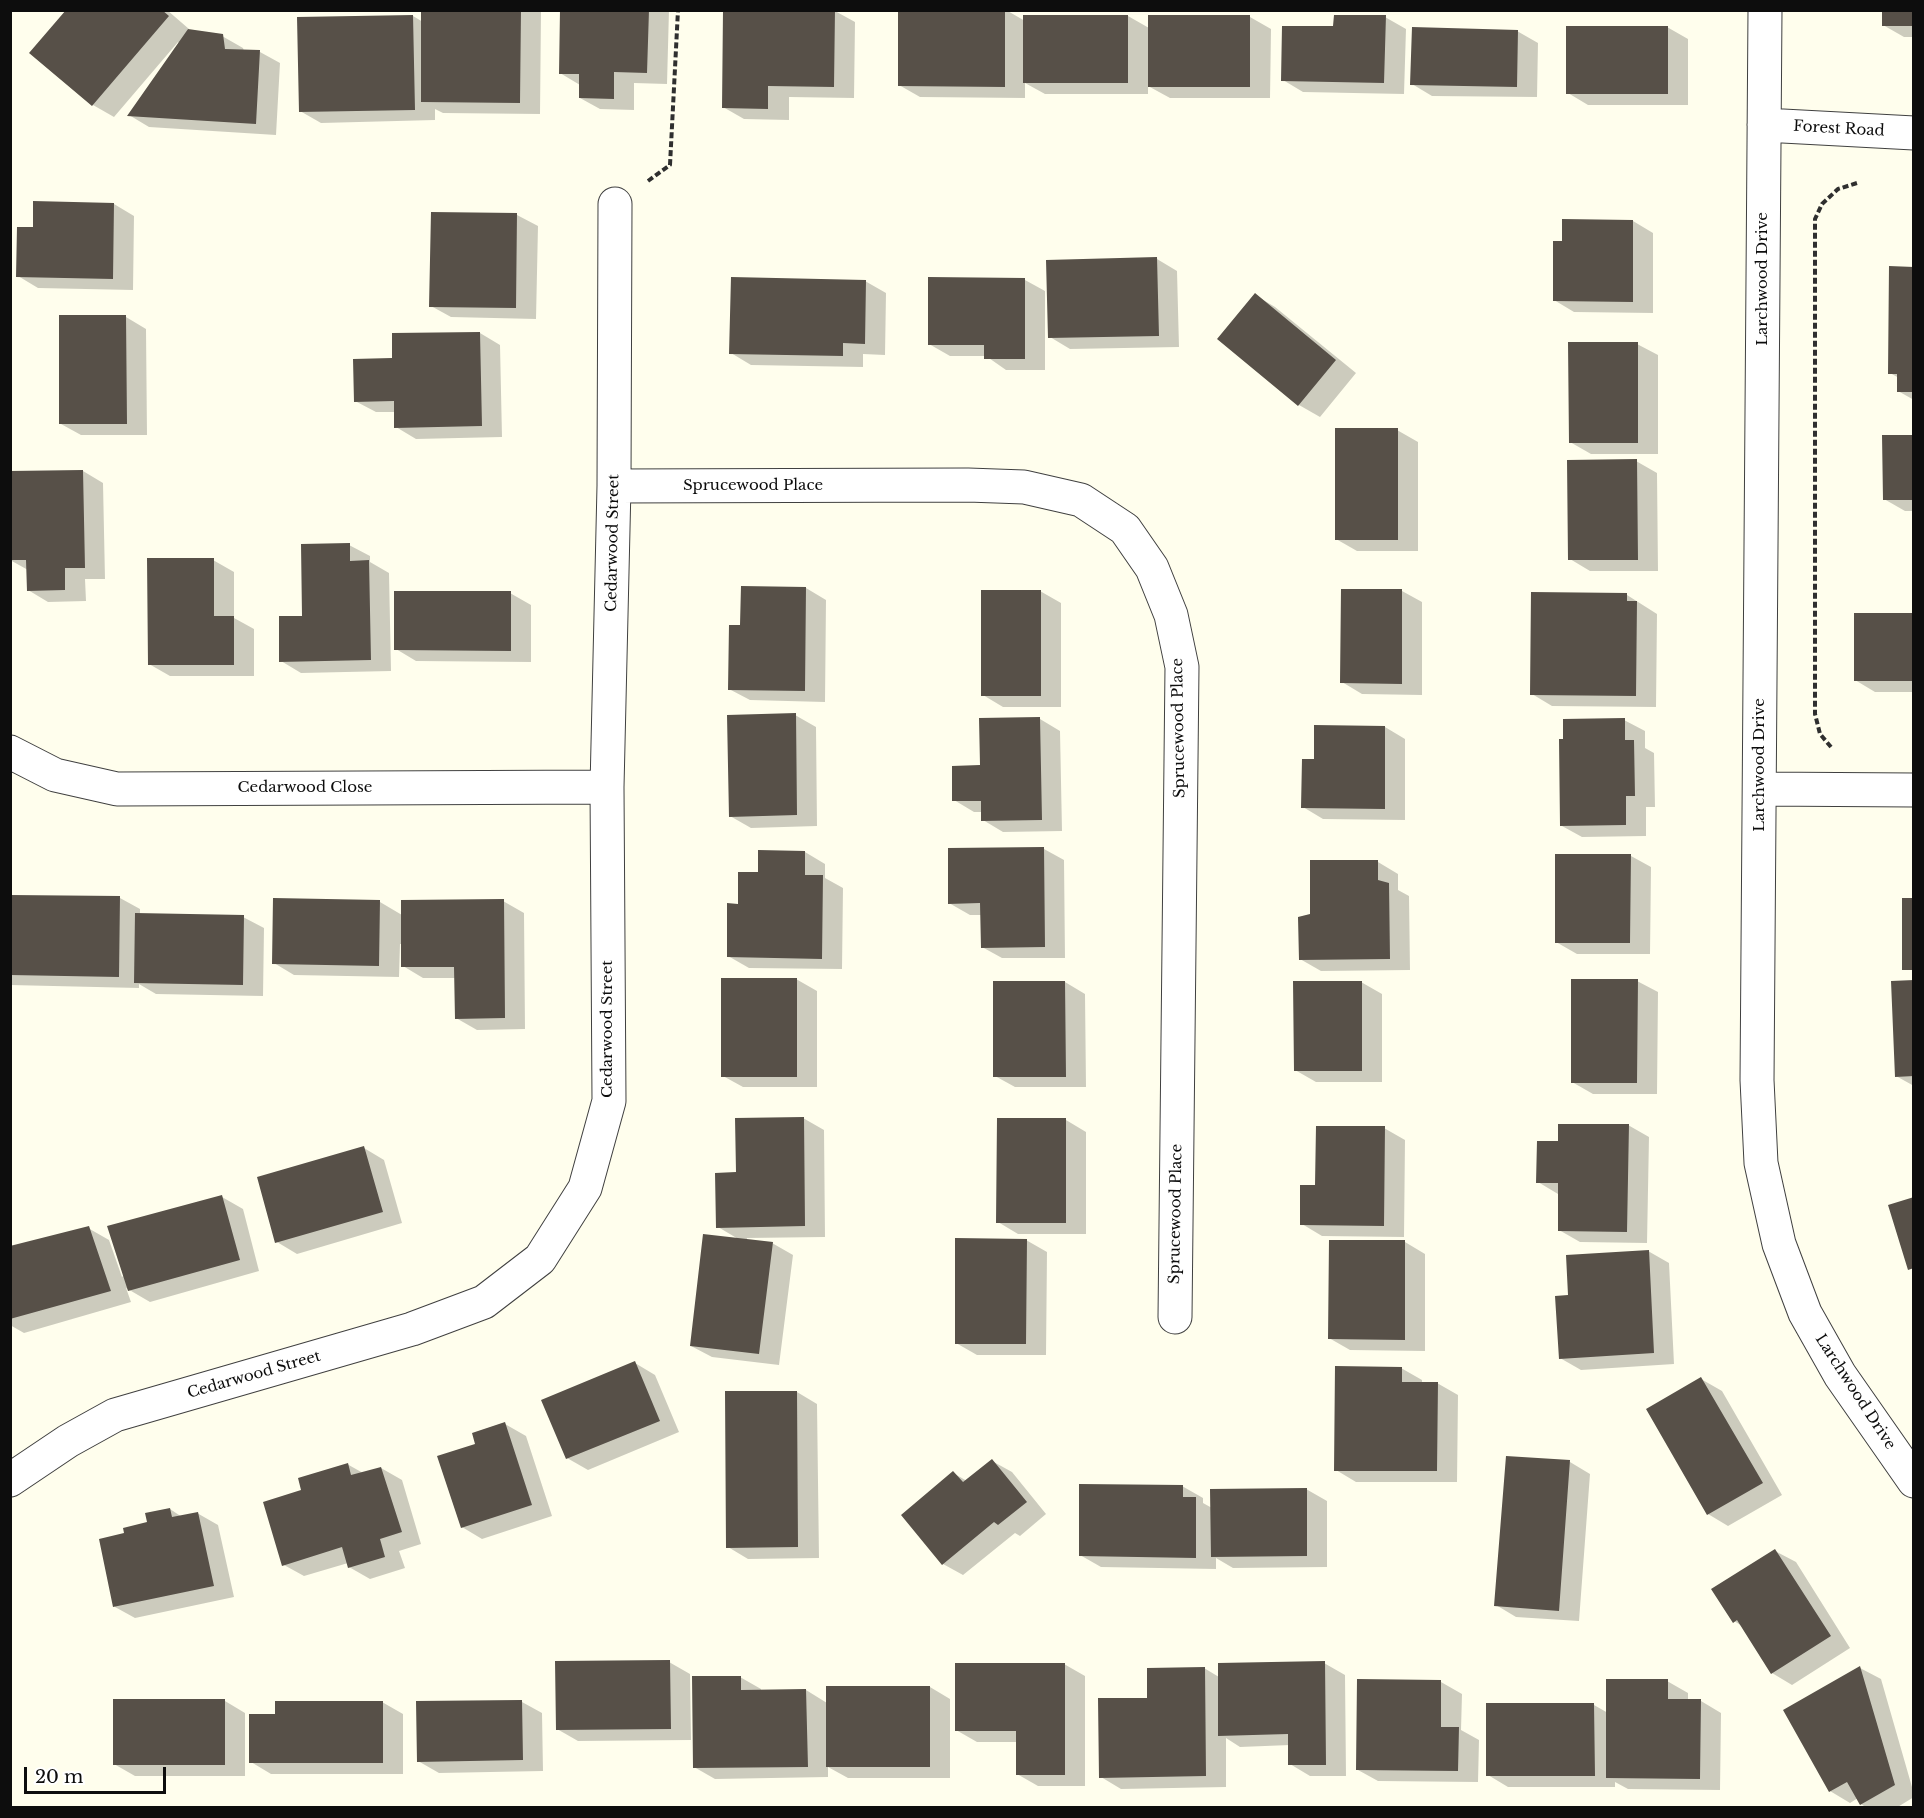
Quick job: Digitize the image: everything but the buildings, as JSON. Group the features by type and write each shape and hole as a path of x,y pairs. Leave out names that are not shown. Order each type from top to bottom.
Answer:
{"street":[{"name":"Larchwood Drive","path":"1765,10 1757,1080 1761,1163 1779,1244 1805,1313 1834,1365 1914,1481"},
{"name":"Forest Road","path":"1764,124 1914,133"},
{"name":"Cedarwood Street","path":"10,1480 68,1441 115,1415 412,1329 484,1302 540,1258 585,1188 609,1101 608,787 614,486 615,204"},
{"name":"Sprucewood Place","path":"614,486 968,485 1024,487 1081,500 1125,529 1152,568 1171,615 1182,667 1175,1317"},
{"name":"Cedarwood Close","path":"10,752 55,775 117,789 608,787"},
{"path":"1760,789 1914,790"}],"path":[{"path":"615,204 670,165 678,10"},
{"path":"1833,750 1820,734 1815,714 1815,219 1822,204 1838,189 1857,183"}]}
